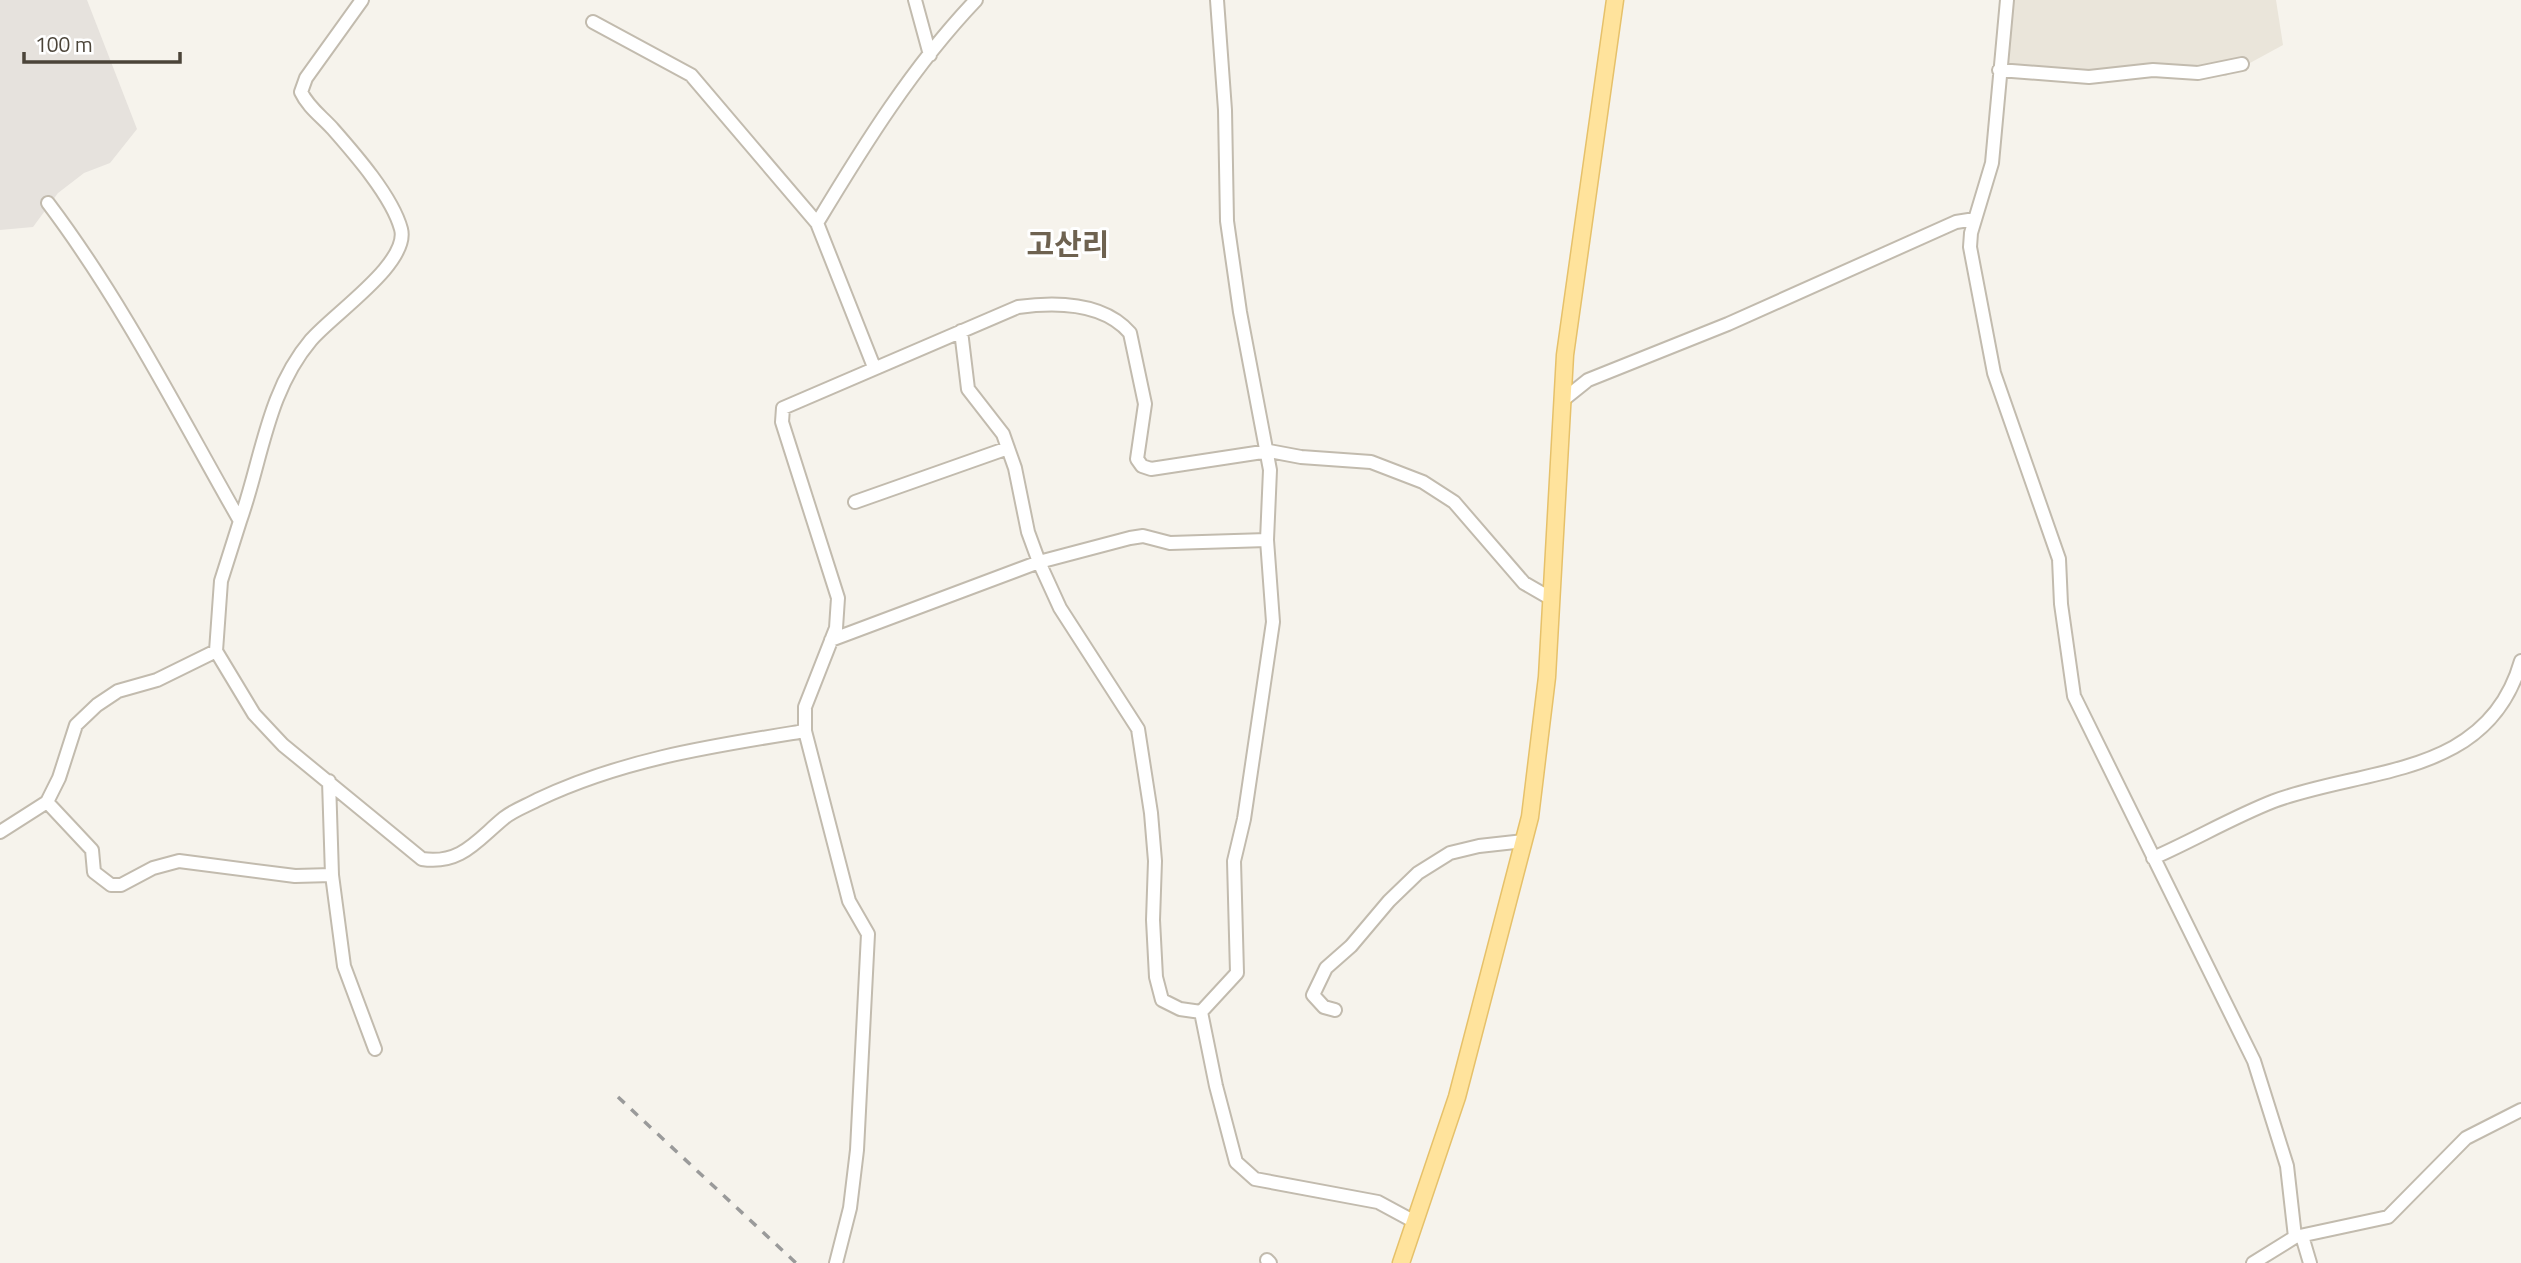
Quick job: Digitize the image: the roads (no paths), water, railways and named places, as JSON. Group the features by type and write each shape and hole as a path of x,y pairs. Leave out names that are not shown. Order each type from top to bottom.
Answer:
{"main road":[{"path":"1401,1263 1454,1107 1524,841 1547,677 1565,355 1615,0"}],"street":[{"path":"362,0 306,78 301,92 305,102 339,135 377,186 393,212 402,242 399,252 387,267 324,324 292,364 271,409 221,581 216,651 265,727 283,746 422,859 444,861 467,850 513,813 602,772 708,745 805,730"},
{"path":"915,0 930,55"},
{"path":"817,223 874,131 930,55 976,0"},
{"path":"1201,1012 1237,973 1234,861 1244,819 1273,622 1267,540 1269,451 1240,312 1227,221 1225,110 1217,0"},
{"path":"2007,0 1992,163 1975,219 1970,247 1988,350 1999,391 2059,559 2061,604 2074,696 2254,1061 2287,1166 2299,1237 2310,1263"},
{"path":"593,22 691,75 817,223 874,367"},
{"path":"1999,70 2089,77 2153,69 2198,73 2242,64"},
{"path":"48,203 73,235 240,521"},
{"path":"1563,400 1588,380 1728,324 1956,222 1975,219"},
{"path":"836,1263 850,1208 856,1150 867,934 849,901 805,730 805,707 836,628 838,598 781,415 783,408 1018,307 1044,304 1090,308 1124,326 1130,333 1145,404 1137,459 1142,466 1151,469 1269,451 1301,457 1359,459 1423,482 1454,502 1524,583 1550,598"},
{"path":"961,331 968,389 1003,434 1028,532 1039,562 1060,608 1138,729 1148,788 1155,861 1153,920 1156,977 1162,1000 1180,1010 1201,1012"},
{"path":"855,502 1008,447"},
{"path":"831,640 1039,562 1143,536 1170,543 1267,540"},
{"path":"0,832 47,802 59,778 71,736 82,718 118,691 157,680 216,651"},
{"path":"2153,858 2275,801 2400,770 2449,750 2469,738 2499,708 2521,661"},
{"path":"329,781 332,875 348,982 375,1049"},
{"path":"47,802 89,845 94,872 111,885 121,885 153,868 179,861 295,876 332,875"},
{"path":"1335,1010 1324,1007 1313,995 1326,968 1351,946 1389,901 1418,873 1450,853 1479,846 1524,841"},
{"path":"1201,1012 1216,1086 1236,1162 1246,1172 1255,1179 1378,1202 1415,1222"},
{"path":"2253,1263 2299,1237 2388,1217 2474,1131 2521,1110"}],"railway":[{"path":"618,1097 796,1263"}],"district":[{"name":"고산리","path":"1068,244"}]}
